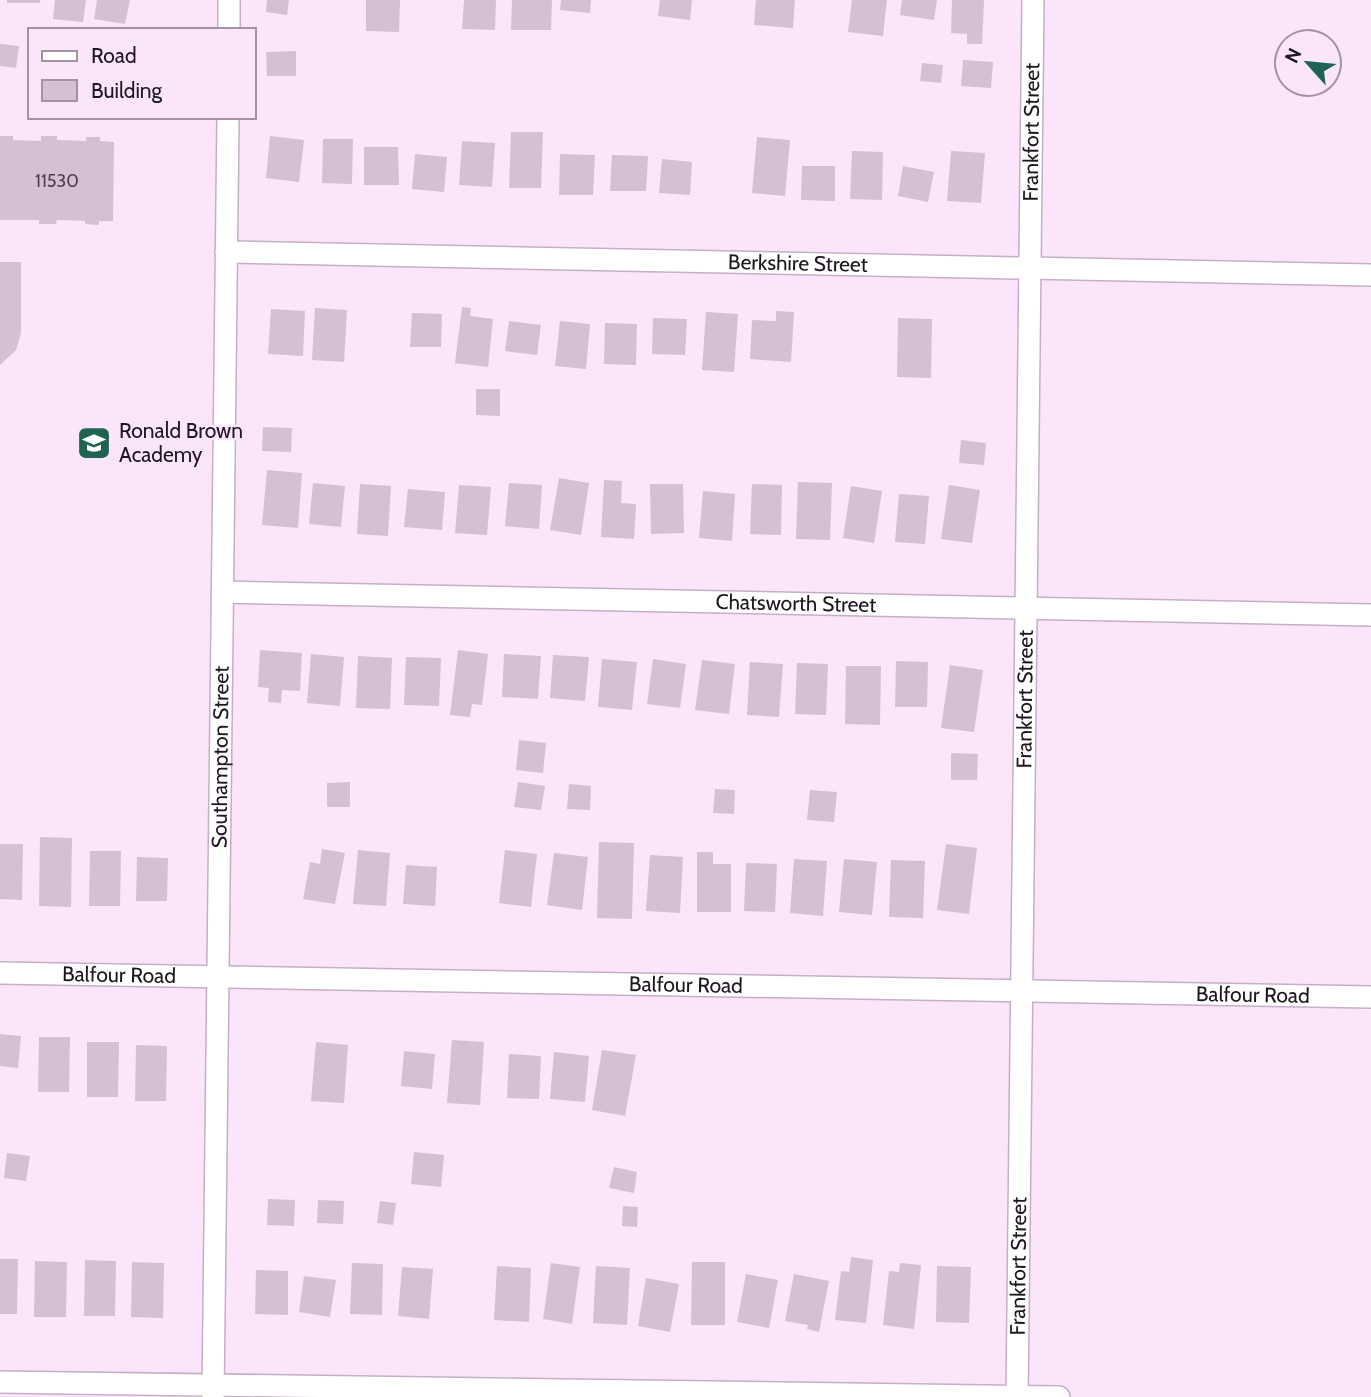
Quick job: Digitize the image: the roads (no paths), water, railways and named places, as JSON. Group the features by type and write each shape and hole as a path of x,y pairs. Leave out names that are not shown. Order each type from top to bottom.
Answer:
{"street":[{"path":"229,0 229,28"},
{"name":"Frankfort Street","path":"1017,1397 1033,0"},
{"name":"Southampton Street","path":"213,1391 228,119"},
{"name":"Berkshire Street","path":"226,252 1371,275"},
{"name":"Chatsworth Street","path":"222,592 1371,615"},
{"name":"Balfour Road","path":"0,972 1371,997"},
{"path":"0,1382 213,1391 1059,1397"}],"place":[{"name":"Ronald Brown Academy","path":"94,443"}]}
